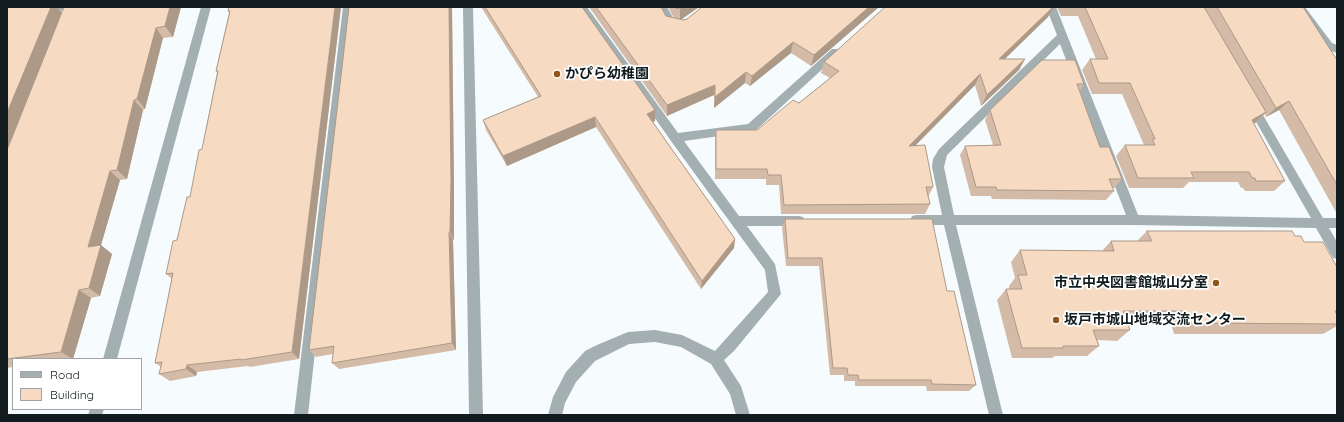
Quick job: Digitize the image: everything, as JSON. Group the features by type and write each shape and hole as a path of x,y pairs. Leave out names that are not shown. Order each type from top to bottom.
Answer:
{"street":[{"path":"110,358 206,7"},
{"path":"301,415 348,7"},
{"path":"468,7 476,415"},
{"path":"582,7 675,138 771,268 775,294 729,347 716,359"},
{"path":"662,7 671,24 682,26 687,22"},
{"path":"1051,7 1134,220"},
{"path":"1300,7 1333,48 1337,60"},
{"path":"30,11 68,9"},
{"path":"996,415 949,220 938,167 939,159 943,152 1062,35"},
{"path":"675,138 751,128 846,44"},
{"path":"1246,95 1337,254"},
{"path":"902,220 1134,220 1337,223"},
{"path":"736,221 807,221"},
{"path":"555,415 558,402 571,377 590,356 615,343 642,336 669,337 695,347 716,359 736,390 743,415"}],"building":[{"path":"7,7 51,7 7,113"},
{"path":"64,7 170,7 165,26 156,28 137,99 134,100 117,170 110,171 88,247 101,245 89,288 79,290 61,352 7,359 7,150"},
{"path":"229,7 335,7 292,352 241,360 187,365 186,369 159,374 162,362 155,363 173,273 166,274 173,241 177,240 187,197 190,197 199,150 202,149 218,71 216,71 230,11 228,11"},
{"path":"349,7 449,7 451,181 449,232 452,343 332,363 334,346 309,350"},
{"path":"485,7 582,7 655,110 647,114 735,239 702,281 595,117 503,156 483,120 541,96"},
{"path":"596,7 661,7 666,16 683,20 687,19 702,7 869,7 814,55 793,42 752,76 746,72 715,97 715,85 667,105"},
{"path":"674,7 683,7 680,9"},
{"path":"885,7 1053,7 999,59 1025,59 987,95 980,74 909,146 925,145 933,186 926,187 930,204 784,205 781,175 768,175 767,169 716,169 716,130 757,130 793,100 799,103 839,71 824,62"},
{"path":"1085,7 1204,7 1266,112 1252,120 1285,181 1256,181 1255,178 1252,178 1249,172 1191,172 1194,178 1138,178 1125,145 1155,145 1152,139 1155,139 1130,83 1099,83 1090,59 1108,59"},
{"path":"1217,7 1303,7 1337,60 1337,185 1289,101 1276,108"},
{"path":"1042,60 1075,60 1084,84 1077,84 1100,147 1109,147 1122,179 1109,179 1114,191 997,190 996,187 976,187 965,146 1001,145 990,110"},
{"path":"785,219 932,219 947,291 954,291 976,385 932,384 931,380 859,380 858,375 848,375 847,368 833,368 822,258 788,258"},
{"path":"1147,231 1292,231 1295,236 1301,236 1304,242 1323,242 1337,267 1337,311 1335,311 1337,315 1337,324 1189,323 1184,311 1123,311 1130,330 1093,330 1099,346 1022,348 1006,289 1022,289 1018,275 1027,275 1020,250 1114,251 1111,241 1152,241"}],"place":[{"name":"かぴら幼稚園","path":"557,74"},
{"name":"市立中央図書館城山分室","path":"1216,283"},
{"name":"坂戸市城山地域交流センター","path":"1056,320"}]}
